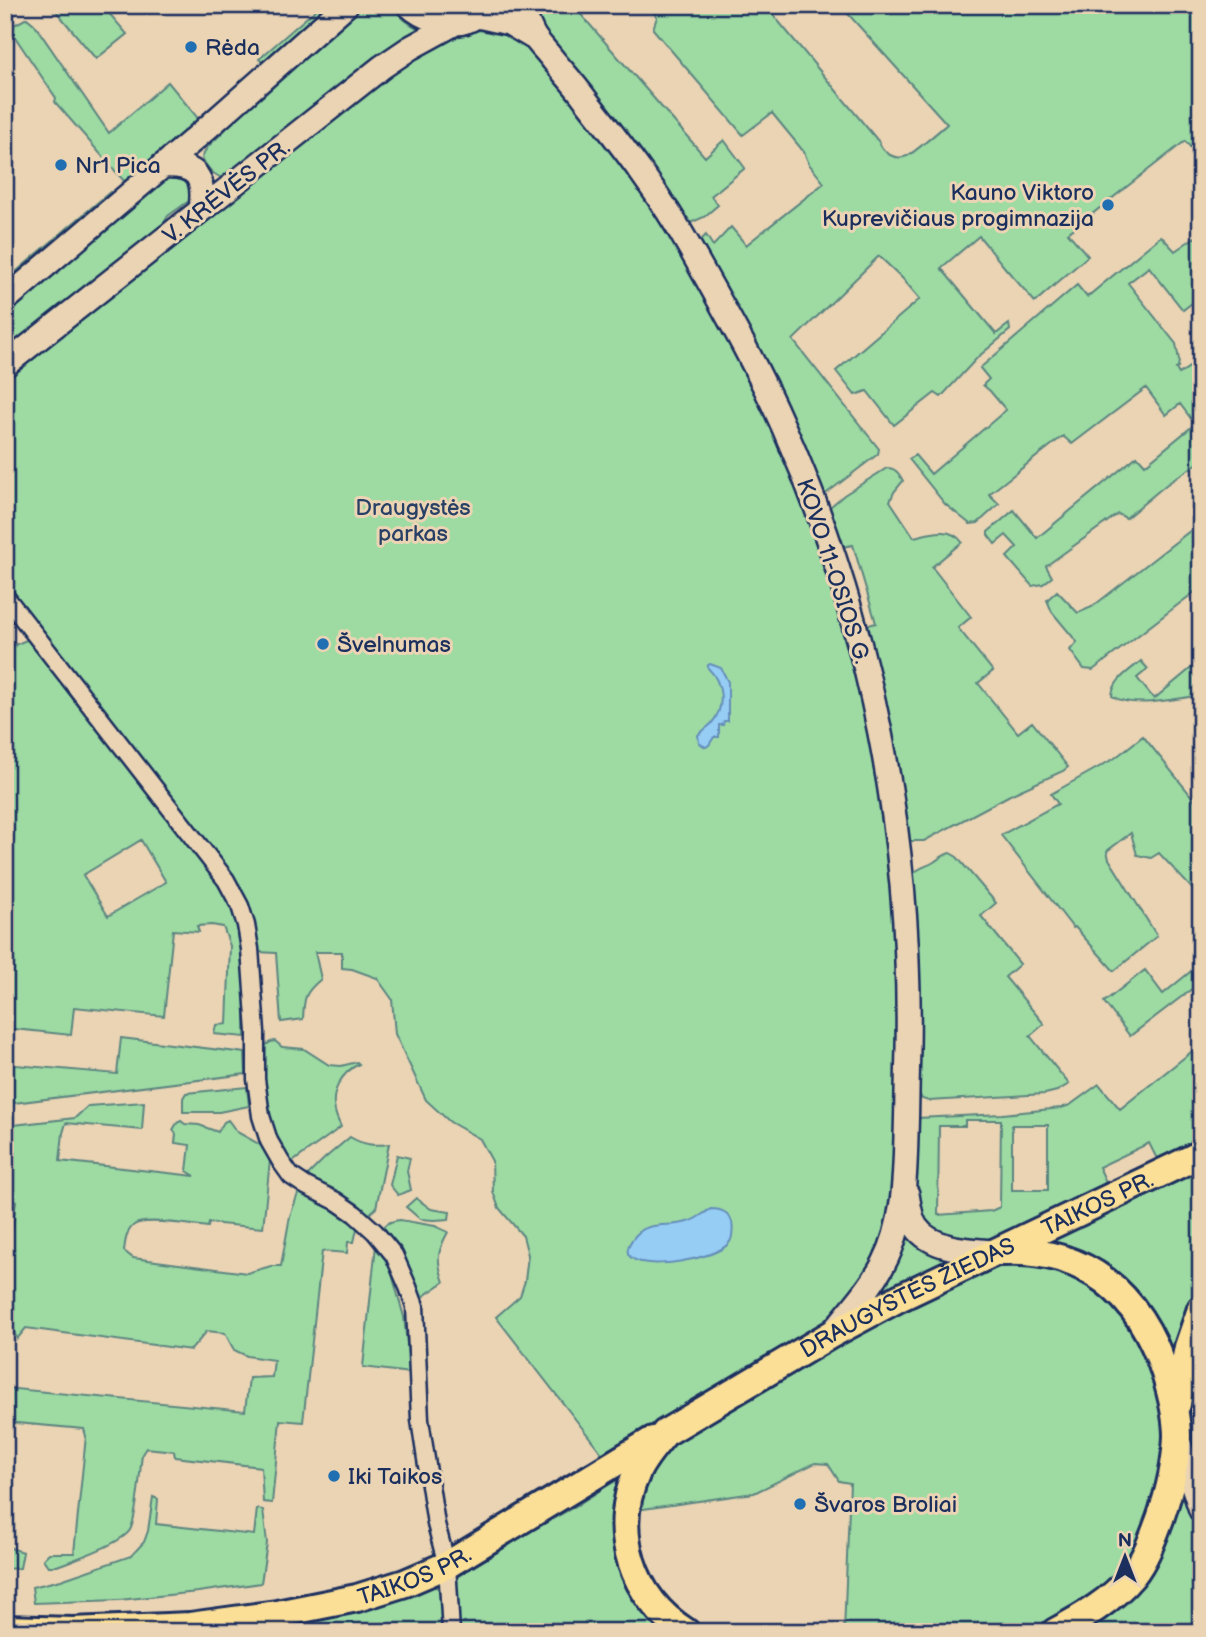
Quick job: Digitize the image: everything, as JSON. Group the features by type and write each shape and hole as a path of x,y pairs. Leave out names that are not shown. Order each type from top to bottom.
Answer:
{"main road":[{"path":"5,300 198,136 346,5"},
{"path":"409,5 428,18 452,25"},
{"name":"KOVO 11-OSIOS G.","path":"521,5 536,39 646,179 687,243 752,360 785,429 815,504 853,621 866,672 886,767 905,915 908,984 905,1177 890,1250 877,1276 830,1335"},
{"name":"V. KRĖVĖS PR.","path":"5,365 382,67 452,25 465,22 485,11"},
{"name":"KOVO 11-OSIOS G.","path":"485,11 536,39"},
{"path":"198,136 198,156 203,168 218,182 234,184"},
{"path":"162,166 188,168 195,173 202,183 201,211"},
{"name":"TAIKOS PR.","path":"995,1252 1201,1154"},
{"name":"KOVO 11-OSIOS G.","path":"905,1177 911,1215 916,1227 924,1234 950,1248 995,1252"},
{"name":"DRAUGYSTĖS ŽIEDAS","path":"686,1632 658,1610 647,1596 629,1559 626,1534 626,1514 636,1474 645,1457 665,1433 830,1335 899,1298 995,1252 1032,1252 1078,1264 1102,1278 1123,1296 1140,1318 1162,1362 1176,1426 1171,1481 1164,1509 1142,1560 1133,1575 1117,1591 1082,1618 1055,1632"},
{"path":"1201,1309 1188,1347 1176,1426 1201,1510"},
{"name":"TAIKOS PR.","path":"5,1629 73,1632 189,1629 357,1598 447,1566 665,1433"}],"street":[{"path":"5,596 226,880 240,906 250,949 256,1032 256,1080 261,1116 269,1142 291,1176 336,1201 375,1232 394,1255 408,1287 415,1306 420,1420 436,1524 447,1566 451,1632"}],"green space":[{"path":"51,5 102,5 127,34 96,59"},
{"path":"321,5 335,5 269,63 259,59"},
{"path":"358,5 393,5 410,24 423,31 225,179 211,171 202,158 204,152 229,124 231,118"},
{"path":"527,5 581,5 577,10 705,157 724,140 745,168 711,196 718,205 704,217 688,224 544,33"},
{"path":"648,5 765,5 883,150 890,155 903,157 947,124 840,5 1201,5 1201,159 1185,141 1068,233 1088,256 1035,302 979,236 941,268 996,334 1009,324 1010,330 978,357 941,397 935,393 894,425 867,391 855,395 836,371 920,299 879,256 793,340 879,449 878,454 823,496 797,430 767,366 735,303 699,242 706,235 713,246 731,227 746,245 824,183 809,164 804,152 772,113 743,135 653,29 657,17"},
{"path":"27,18 34,24 109,133 168,82 201,122 129,182 123,180 55,102 56,98 11,31 14,25"},
{"name":"Draugystės parkas","path":"485,29 507,32 532,49 612,152 684,261 753,389 799,491 831,591 862,704 877,787 893,921 897,1000 893,1194 887,1234 873,1268 840,1306 815,1329 604,1456 496,1317 520,1296 525,1281 528,1255 523,1236 499,1208 493,1192 492,1161 480,1139 450,1122 426,1100 395,1034 392,999 377,978 342,968 342,952 315,952 321,979 306,996 303,1019 281,1022 276,953 257,952 237,885 208,844 5,585 5,376 372,84 440,44"},
{"path":"168,171 191,176 193,198 168,216 161,228 5,355 5,310"},
{"path":"110,192 111,198 5,289 5,281"},
{"path":"1161,236 1175,251 1195,237 1201,245 1201,296 1183,310 1149,267 1128,283 1176,344 1179,360 1176,369 1179,374 1201,359 1201,461 1167,484 1126,518 1118,514 1046,566 1052,577 1043,584 1032,586 1007,557 1017,547 1006,535 995,544 988,532 1014,510 1037,538 1137,456 1145,465 1195,424 1180,404 1166,415 1146,388 1072,444 1063,436 989,494 999,504 978,523 970,524 945,504 909,459 915,455 931,474 1006,410 983,385 989,379 980,368 1077,285 1087,297"},
{"path":"887,468 895,470 903,481 890,501 914,537 946,532 962,542 932,567 971,617 958,628 993,671 978,683 1018,733 1032,722 1068,767 924,841 909,841 883,695 865,626 876,623 853,545 842,547 830,515 830,507 844,495"},
{"path":"1195,527 1201,536 1201,587 1093,670 1084,669 1070,650 1077,642 1052,612 1047,600 1057,591 1078,613 1092,607"},
{"path":"29,639 221,882 234,912 241,943 245,1037 214,1034 216,1025 227,1024 230,946 223,927 212,925 197,926 199,932 173,930 164,1016 74,1007 71,1035 5,1028 5,649","holes":["141,840 166,882 108,916 83,875"]},
{"path":"1201,660 1201,693 1196,696 1141,703 1112,696 1118,681 1141,661 1148,669 1137,678 1154,699"},
{"path":"1143,736 1201,808 1201,891 1197,894 1159,853 1151,858 1137,855 1131,833 1107,851 1109,859 1157,936 1114,971 1075,927 1073,928 1001,835 1058,804 1051,794 1115,758"},
{"path":"950,853 957,857 996,903 981,916 1020,964 1005,977 1044,1024 1030,1036 1069,1084 1057,1091 929,1101 922,1099 918,1091 919,977 912,875"},
{"path":"1201,963 1201,988 1193,988 1130,1036 1104,1002 1145,970 1163,994"},
{"path":"121,1038 245,1053 246,1074 5,1104 5,1064 117,1074"},
{"path":"275,1041 282,1047 304,1049 329,1065 359,1064 343,1077 334,1097 336,1115 341,1127 291,1163 282,1157 264,1104 262,1053 266,1045"},
{"path":"1201,1044 1201,1143 1157,1159 1149,1143 1099,1167 1106,1182 1079,1201 987,1243 968,1244 926,1228 915,1203 917,1118 1061,1108 1070,1105 1099,1084 1120,1109","holes":["965,1120 1001,1120 1000,1207 991,1211 938,1215 939,1126 965,1126","1012,1125 1048,1125 1048,1190 1012,1190"]},
{"path":"247,1087 249,1106 219,1112 183,1112 183,1098 186,1093"},
{"path":"144,1102 142,1130 66,1123 60,1161 195,1176 187,1171 190,1145 175,1143 176,1134 173,1130 177,1123 181,1121 218,1132 228,1120 237,1132 266,1148 270,1160 263,1228 209,1223 208,1227 169,1222 139,1223 131,1228 125,1241 124,1251 133,1258 247,1273 281,1266 290,1216 299,1191 318,1199 357,1224 357,1229 354,1242 348,1242 347,1253 322,1251 303,1422 280,1420 272,1503 263,1502 261,1467 175,1457 174,1451 146,1448 142,1454 130,1530 117,1541 96,1551 57,1566 48,1566 43,1559 49,1553 74,1553 86,1436 84,1429 5,1422 5,1388 245,1411 249,1378 272,1377 274,1360 247,1356 234,1350 225,1333 207,1331 191,1350 26,1328 17,1339 11,1324 5,1319 5,1248 10,1248 16,1201 5,1199 5,1126 75,1118 88,1106"},
{"path":"350,1137 369,1144 389,1144 376,1208 367,1216 306,1179"},
{"path":"397,1155 410,1158 407,1171 411,1190 398,1195 390,1185"},
{"path":"1201,1169 1201,1287 1192,1303 1174,1361 1090,1257 1045,1241"},
{"path":"416,1198 431,1209 450,1212 449,1219 420,1219 406,1207"},
{"path":"400,1220 435,1226 448,1232 439,1256 444,1282 419,1299 415,1281 401,1250 383,1229 388,1223"},
{"path":"912,1236 953,1259 878,1293 876,1291 902,1239"},
{"path":"376,1245 388,1260 404,1317 410,1373 363,1367"},
{"path":"1002,1265 1037,1265 1086,1279 1121,1314 1136,1336 1148,1361 1164,1413 1164,1456 1152,1503 1133,1550 1110,1582 1087,1599 1045,1624 1011,1632 844,1632 850,1483 839,1481 828,1464 815,1463 754,1493 636,1510 642,1486 673,1437 888,1318 973,1274"},
{"path":"1201,1328 1201,1487 1188,1441 1186,1415"},
{"path":"618,1479 620,1482 614,1542 618,1567 636,1602 661,1632 459,1632 456,1573 576,1506"},
{"path":"1182,1490 1201,1539 1201,1632 1077,1632"},
{"path":"153,1497 158,1499 156,1524 254,1535 257,1509 263,1510 267,1543 261,1583 119,1600 34,1603 32,1587 131,1556 144,1542"},
{"path":"5,1545 23,1552 20,1568 5,1569"},
{"path":"430,1587 441,1591 444,1632 268,1632 301,1621"}],"water":[{"path":"710,664 721,668 728,682 728,721 719,725 719,737 714,737 706,747 699,743 698,735 711,724 721,703 717,681 708,668"},
{"path":"711,1209 724,1212 732,1222 729,1243 718,1250 702,1257 661,1263 631,1258 628,1249 642,1230 647,1227 681,1224"}],"place":[{"name":"Rėda","path":"191,47"},
{"name":"Nr1 Pica","path":"61,165"},
{"name":"Kauno Viktoro Kuprevičiaus progimnazija","path":"1108,205"},
{"name":"Švelnumas","path":"323,644"},
{"name":"Iki Taikos","path":"334,1476"},
{"name":"Švaros Broliai","path":"800,1504"}]}
